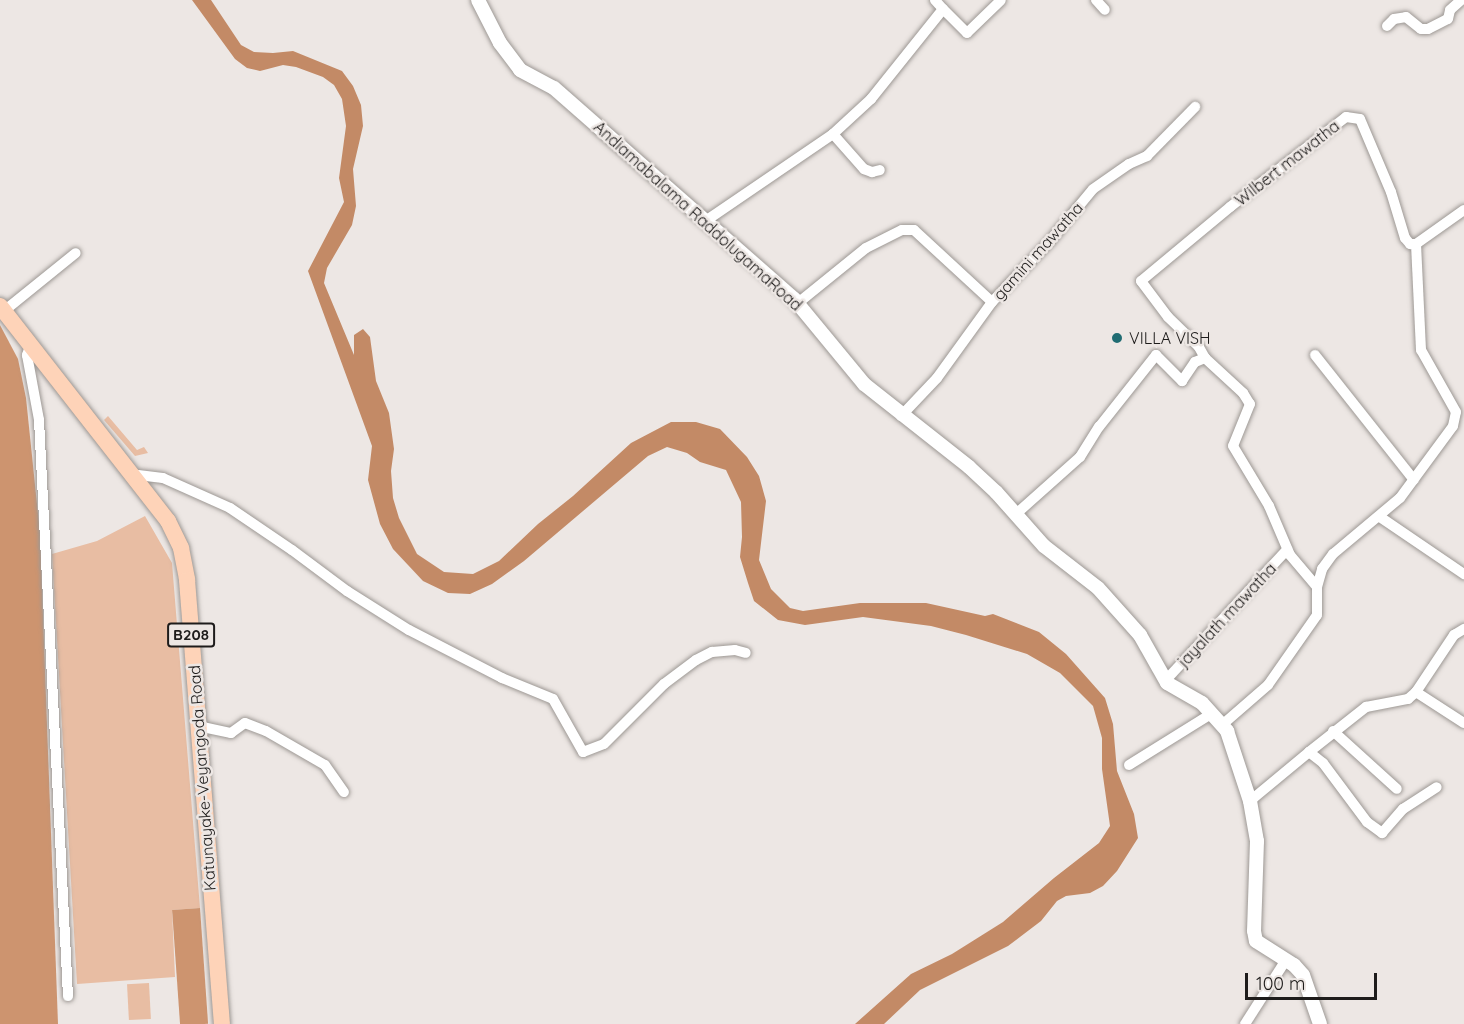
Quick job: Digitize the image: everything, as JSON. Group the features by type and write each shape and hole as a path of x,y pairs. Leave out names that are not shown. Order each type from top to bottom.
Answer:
{"main road":[{"name":"Katunayake-Veyangoda Road","path":"2,308 129,474 168,521 181,548 187,580 222,1024"}],"street":[{"name":"Andiamabalama RaddolugamaRoad","path":"478,0 500,43 520,70 554,88 798,303 864,384 901,416 969,467 1044,546 1098,588 1140,635 1166,680 1202,704 1227,731 1250,801 1257,850 1254,931 1256,941 1286,960 1304,975 1320,1024"},
{"path":"935,0 967,33 1001,0"},
{"path":"1096,0 1105,10"},
{"path":"1387,26 1394,19 1406,18 1421,28 1428,29 1449,19 1450,10 1461,0"},
{"path":"704,222 833,134 871,99 943,9"},
{"name":"gamini mawatha","path":"901,416 937,378 992,302 1050,241 1093,189 1129,164 1147,156 1195,107"},
{"name":"Wilbert mawatha","path":"1205,358 1199,347 1168,317 1141,281 1230,207 1346,117 1360,119 1391,192 1405,238 1410,244 1416,244"},
{"path":"833,134 864,168 872,172 880,170"},
{"path":"1222,725 1268,685 1317,615 1317,587 1322,569 1333,554 1400,498 1453,426 1456,412 1421,350 1416,244 1464,210"},
{"path":"798,303 866,248 902,230 914,230 992,302"},
{"path":"2,308 76,253"},
{"path":"31,344 27,355 39,420 69,996"},
{"path":"1016,514 1080,458 1099,427 1156,355 1182,381 1196,362 1205,358 1243,393 1250,404 1233,446 1269,506 1287,550 1317,587"},
{"path":"1315,355 1414,480"},
{"path":"129,474 163,478 230,508 292,550 346,591 409,630 502,678 553,699 583,752 604,744 664,684 696,660 723,651 735,650 746,653"},
{"path":"1380,517 1464,574"},
{"name":"jayalath mawatha","path":"1166,680 1287,550"},
{"path":"1250,801 1333,731 1366,707 1408,699 1416,692 1454,635 1464,629"},
{"path":"1416,692 1464,723"},
{"path":"1129,765 1148,751 1211,714"},
{"path":"198,726 231,733 245,723 266,731 325,765 344,792"},
{"path":"1333,731 1397,789"},
{"path":"1309,752 1323,763 1367,822 1382,833 1403,809 1437,787"},
{"path":"1245,1024 1286,960"}],"shaded area":[{"path":"192,0 211,0 241,45 254,52 293,51 342,71 353,86 361,105 363,126 353,169 356,206 352,225 327,268 324,283 354,355 354,335 363,329 370,337 376,381 389,413 394,449 391,471 393,498 399,518 417,554 444,572 473,574 499,561 631,443 671,422 696,422 720,429 747,457 759,476 766,501 759,560 771,589 790,608 803,611 860,603 926,603 985,616 993,614 1039,632 1066,654 1105,698 1113,724 1117,771 1134,814 1138,838 1117,871 1103,886 1090,893 1066,896 1057,901 1041,921 1008,946 920,990 884,1024 855,1024 911,974 952,954 1003,922 1099,843 1110,826 1102,769 1102,738 1093,706 1060,673 1027,654 966,635 931,626 863,617 805,625 778,620 754,601 740,557 741,502 726,470 700,462 687,453 667,447 648,456 524,561 492,584 470,594 448,593 423,581 393,549 380,524 368,480 372,446 308,271 344,202 339,178 346,126 342,99 334,85 323,77 296,67 283,65 260,71 247,68 235,59"},
{"path":"0,325 18,359 26,398 40,533 58,1024 0,1024"},
{"path":"108,416 137,450 144,447 148,453 135,456 104,420"},
{"path":"145,516 172,563 200,908 172,910 175,977 77,984 52,554 97,541"},
{"path":"200,908 208,1024 180,1024 172,910"},
{"path":"149,983 151,1019 129,1020 127,984"}],"place":[{"name":"VILLA VISH","path":"1117,338"}]}
